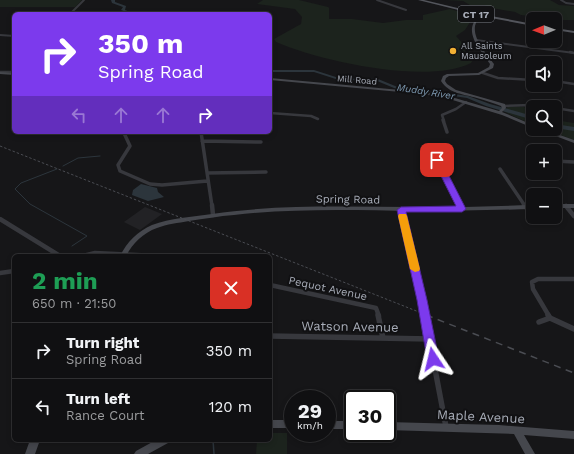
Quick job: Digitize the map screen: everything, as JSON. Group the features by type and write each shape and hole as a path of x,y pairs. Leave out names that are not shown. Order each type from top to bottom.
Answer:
{"main road":[{"name":"CT 17","path":"420,0 481,15 526,24"},
{"path":"562,30 574,32"}],"street":[{"path":"72,12 84,0"},
{"path":"377,0 406,10"},
{"path":"561,0 566,3 574,4"},
{"path":"481,15 473,26 473,31 476,40 492,64 491,68 483,73"},
{"path":"0,35 12,36"},
{"path":"476,40 574,53"},
{"path":"0,73 12,73"},
{"path":"526,80 498,78 483,73 451,75 444,77 443,81 445,85 453,90 485,98 502,109 526,106"},
{"name":"Mill Road","path":"272,79 422,93 502,109 526,123"},
{"path":"562,82 574,84"},
{"path":"447,132 442,115 456,109 466,102"},
{"path":"562,109 574,111"},
{"path":"272,113 311,116 318,119"},
{"path":"124,134 130,146 118,165 120,171 150,184 162,185 208,180"},
{"path":"201,134 213,215"},
{"path":"558,136 574,142"},
{"path":"202,141 261,142"},
{"path":"437,160 462,209"},
{"path":"562,161 574,162"},
{"path":"500,170 525,207"},
{"path":"206,173 266,172"},
{"path":"562,206 574,206"},
{"path":"566,206 574,216"},
{"name":"Spring Road","path":"125,254 132,242 145,232 163,224 213,215 307,208 401,210 525,207"},
{"path":"401,210 422,300 446,428"},
{"path":"0,219 57,254"},
{"path":"91,254 110,254"},
{"path":"0,273 12,271"},
{"path":"574,279 538,279 532,282 533,289 550,318 559,324 574,329"},
{"name":"Pequot Avenue","path":"272,285 376,308 379,315 383,338"},
{"path":"539,322 550,318"},
{"name":"Watson Avenue","path":"272,336 430,339"},
{"path":"272,424 284,424"},
{"name":"Maple Avenue","path":"396,426 516,430 574,435"},
{"path":"516,430 530,454"},
{"path":"30,454 34,442"},
{"path":"139,454 161,442"}],"shaded area":[{"path":"0,0 82,0 75,7 0,7"},
{"path":"263,0 299,0 328,7 329,19 352,19 383,23 406,20 423,20 423,15 450,9 474,16 465,30 456,36 475,57 471,63 452,69 428,72 374,68 345,63 276,42 274,39 301,24 302,17 295,9 257,4"},
{"path":"445,0 550,0 559,5 574,6 574,20 562,20 562,12 526,12 526,16 484,5 470,5 463,1"},
{"path":"508,107 524,107 526,108 526,122 503,111"},
{"path":"562,121 574,123 574,140 562,136"},
{"path":"141,184 157,188 158,192 164,197 148,201 132,195 133,190"},
{"path":"145,207 162,214 140,230 124,222"},
{"path":"272,433 284,433 284,442 287,442 287,454 256,454 257,442 272,442"}],"waterway":[{"name":"Muddy River","path":"113,0 113,2 125,7 123,10 128,12"},
{"name":"Muddy River","path":"272,71 314,71 342,80 378,80 399,89 420,90 468,97 488,105 526,116"},
{"name":"Muddy River","path":"562,127 574,129"},
{"path":"63,166 78,158 100,156"},
{"path":"57,169 21,183 15,189 30,204 87,236 72,246"},
{"path":"213,442 214,454"}],"railway":[{"path":"0,146 429,316"},
{"path":"426,315 574,373"}],"slow traffic":[{"path":"403,216 415,269"}],"place":[{"name":"All Saints Mausoleum","path":"453,51"}],"route":[{"path":"433,359 410,244 401,210 462,209 437,160"}]}
